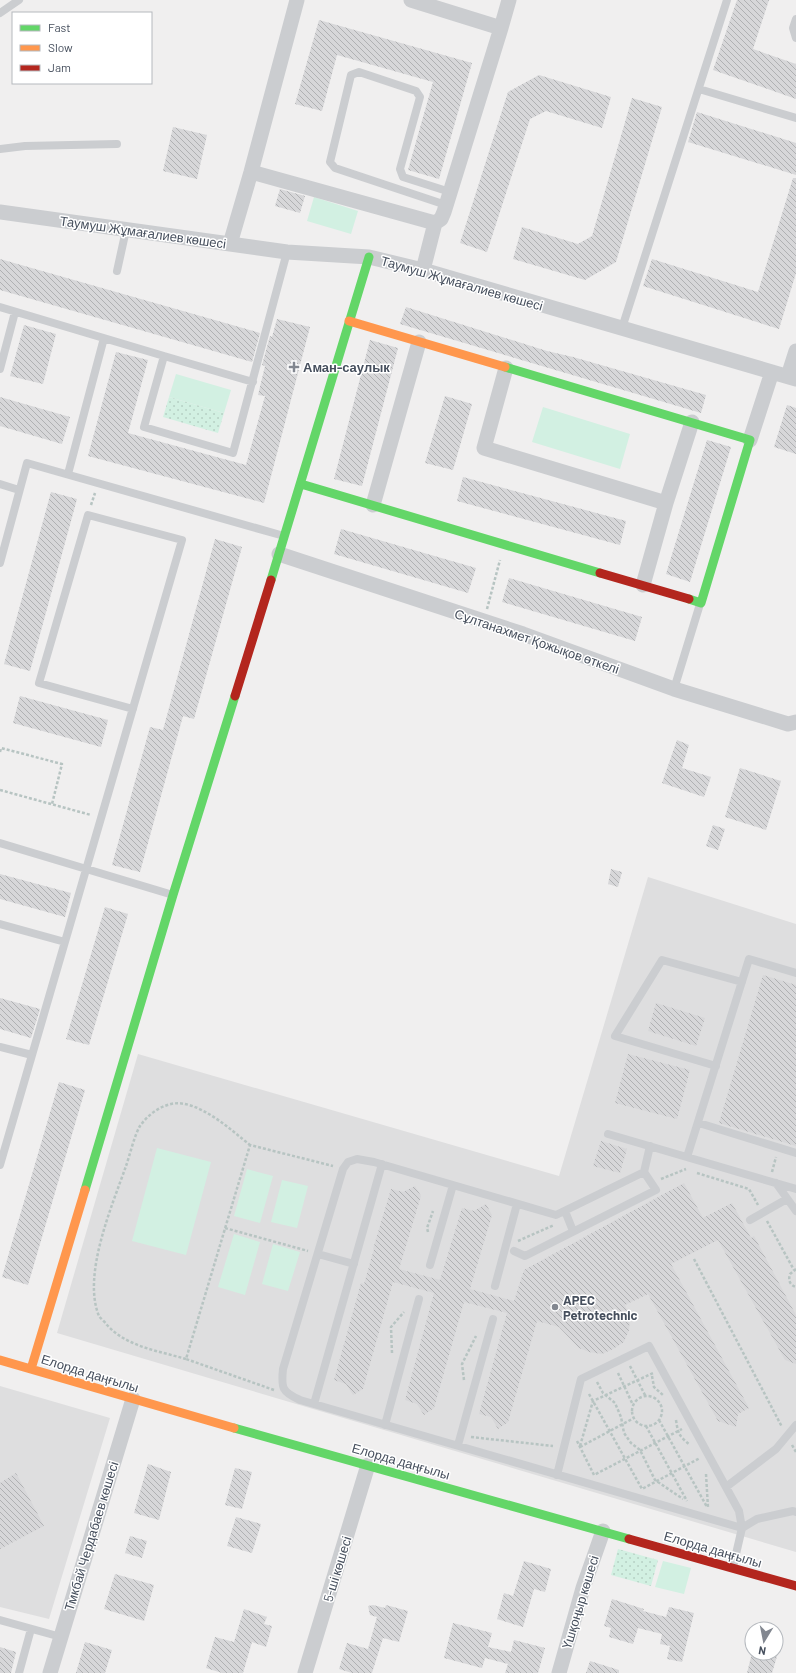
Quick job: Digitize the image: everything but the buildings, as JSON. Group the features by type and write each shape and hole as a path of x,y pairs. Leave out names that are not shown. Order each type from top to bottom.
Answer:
{"street":[{"path":"230,244 297,0"},
{"path":"411,0 501,28"},
{"path":"251,172 435,222 441,219 509,0"},
{"name":"Таумуш Жұмағалиев көшесі","path":"0,212 287,252 369,257 423,270 792,378"},
{"path":"423,270 435,222"},
{"path":"31,1369 173,895 301,484 369,257"},
{"path":"349,321 750,440"},
{"path":"373,505 420,342"},
{"path":"792,378 796,351"},
{"path":"506,368 484,448 666,503"},
{"path":"301,484 701,603 772,372"},
{"path":"644,585 666,503 692,422"},
{"name":"Сұлтанахмет Қожықов өткелі","path":"279,554 483,621 674,689 788,724 796,722"},
{"name":"Елорда даңғылы","path":"0,1360 796,1586"},
{"name":"Тмкбай Чердабаев көшесі","path":"50,1673 133,1399"},
{"name":"5-ші көшесі","path":"305,1673 368,1465"},
{"name":"Үшқоңыр көшесі","path":"558,1673 583,1588 603,1531"}],"lane":[{"path":"0,13 19,0"},
{"path":"622,328 727,0"},
{"path":"796,19 794,28 796,38"},
{"path":"358,72 416,91 420,97 400,169 403,178 448,198 335,168 330,162 351,75 358,72"},
{"path":"699,89 796,118"},
{"path":"0,149 25,146 117,144"},
{"path":"117,271 126,230"},
{"path":"164,356 144,427 233,453 287,252"},
{"path":"0,307 253,382"},
{"path":"0,369 15,312"},
{"path":"68,474 104,338"},
{"path":"0,561 27,463 284,536"},
{"path":"0,484 19,490"},
{"path":"0,1166 65,942 88,869 101,818 133,709 182,540 88,515 38,683 133,709"},
{"path":"674,689 701,603"},
{"path":"0,843 173,895"},
{"path":"0,924 65,942"},
{"path":"687,1157 699,1123 749,959 796,973"},
{"path":"716,1066 615,1036 662,960 742,982"},
{"path":"0,1047 32,1055"},
{"path":"699,1123 796,1153"},
{"path":"608,1134 796,1189"},
{"path":"514,1251 525,1256 656,1190 644,1172 650,1146"},
{"path":"644,1172 567,1215 556,1215 382,1164 357,1159 348,1162 343,1169 283,1369 282,1383 288,1394 300,1400 742,1528 757,1519 793,1511 796,1512"},
{"path":"314,1404 382,1164"},
{"path":"776,1183 796,1210"},
{"path":"430,1264 453,1185"},
{"path":"750,1220 787,1199"},
{"path":"495,1286 517,1204"},
{"path":"567,1215 573,1231"},
{"path":"318,1254 354,1264"},
{"path":"385,1425 419,1299"},
{"path":"458,1445 493,1319"},
{"path":"557,1475 581,1379 649,1346 739,1511 742,1528 733,1568"},
{"path":"726,1487 776,1449 796,1425"},
{"path":"0,1620 61,1637"},
{"path":"19,1673 31,1629"}],"path":[{"path":"88,515 98,484"},
{"path":"483,621 505,544"},
{"path":"0,752 0,748 62,764 52,804"},
{"path":"0,790 101,818"},
{"path":"288,1394 186,1359 132,1344 114,1333 100,1316 95,1295 96,1266 104,1231 139,1127 153,1112 172,1104 189,1105 207,1112 250,1145 343,1169"},
{"path":"186,1359 250,1145"},
{"path":"776,1183 771,1174 779,1147"},
{"path":"651,1183 685,1169 749,1189 795,1270 790,1274 789,1280 792,1285 796,1287"},
{"path":"506,1246 567,1215"},
{"path":"225,1228 318,1254"},
{"path":"694,1259 796,1452"},
{"path":"635,1352 646,1363 651,1373 654,1387 666,1399"},
{"path":"634,1405 618,1374 620,1360 631,1367 646,1397"},
{"path":"580,1447 593,1401 662,1368"},
{"path":"594,1373 597,1384 615,1403 624,1433 631,1443 640,1450 657,1481 688,1503 646,1426"},
{"path":"581,1379 642,1489 708,1454"},
{"path":"646,1397 654,1398 660,1405 661,1415 659,1420 655,1423 646,1426 636,1422 632,1409 640,1398 646,1397"},
{"path":"675,1416 677,1431 682,1439 694,1448"},
{"path":"580,1447 634,1418"},
{"path":"659,1420 708,1509 706,1471"},
{"path":"569,1427 594,1475 692,1424"},
{"path":"461,1436 564,1447"},
{"path":"697,1453 703,1465"}],"shaded area":[{"path":"648,877 796,924 796,1552 57,1333 138,1054 559,1176"},
{"path":"0,1386 110,1418 49,1619 0,1607"}],"green space":[{"path":"314,197 358,211 351,234 307,221"},
{"path":"176,374 231,390 224,413 169,397"},
{"path":"169,397 224,413 218,433 163,417"},
{"path":"543,407 630,434 620,469 532,442"},
{"path":"157,1148 211,1162 186,1255 132,1241"},
{"path":"247,1169 273,1176 260,1223 234,1216"},
{"path":"282,1180 308,1186 297,1228 271,1222"},
{"path":"234,1234 260,1242 245,1295 218,1287"},
{"path":"273,1244 300,1252 288,1291 262,1284"},
{"path":"618,1549 658,1560 651,1586 611,1575"},
{"path":"663,1561 691,1568 684,1594 655,1587"}],"traffic: fast":[{"path":"271,580 369,257"},
{"path":"505,367 750,440 701,603 689,599"},
{"path":"301,484 600,573"},
{"path":"85,1190 173,895 235,696"},
{"path":"234,1428 629,1539"}],"traffic: slow":[{"path":"349,321 505,367"},
{"path":"31,1369 85,1190"},
{"path":"0,1360 234,1428"}],"traffic: jam":[{"path":"600,573 689,599"},
{"path":"235,696 271,580"},
{"path":"629,1539 796,1586"}],"place":[{"name":"Аман-саулык","path":"294,367"},
{"name":"APEC Petrotechnic","path":"555,1307"}]}
